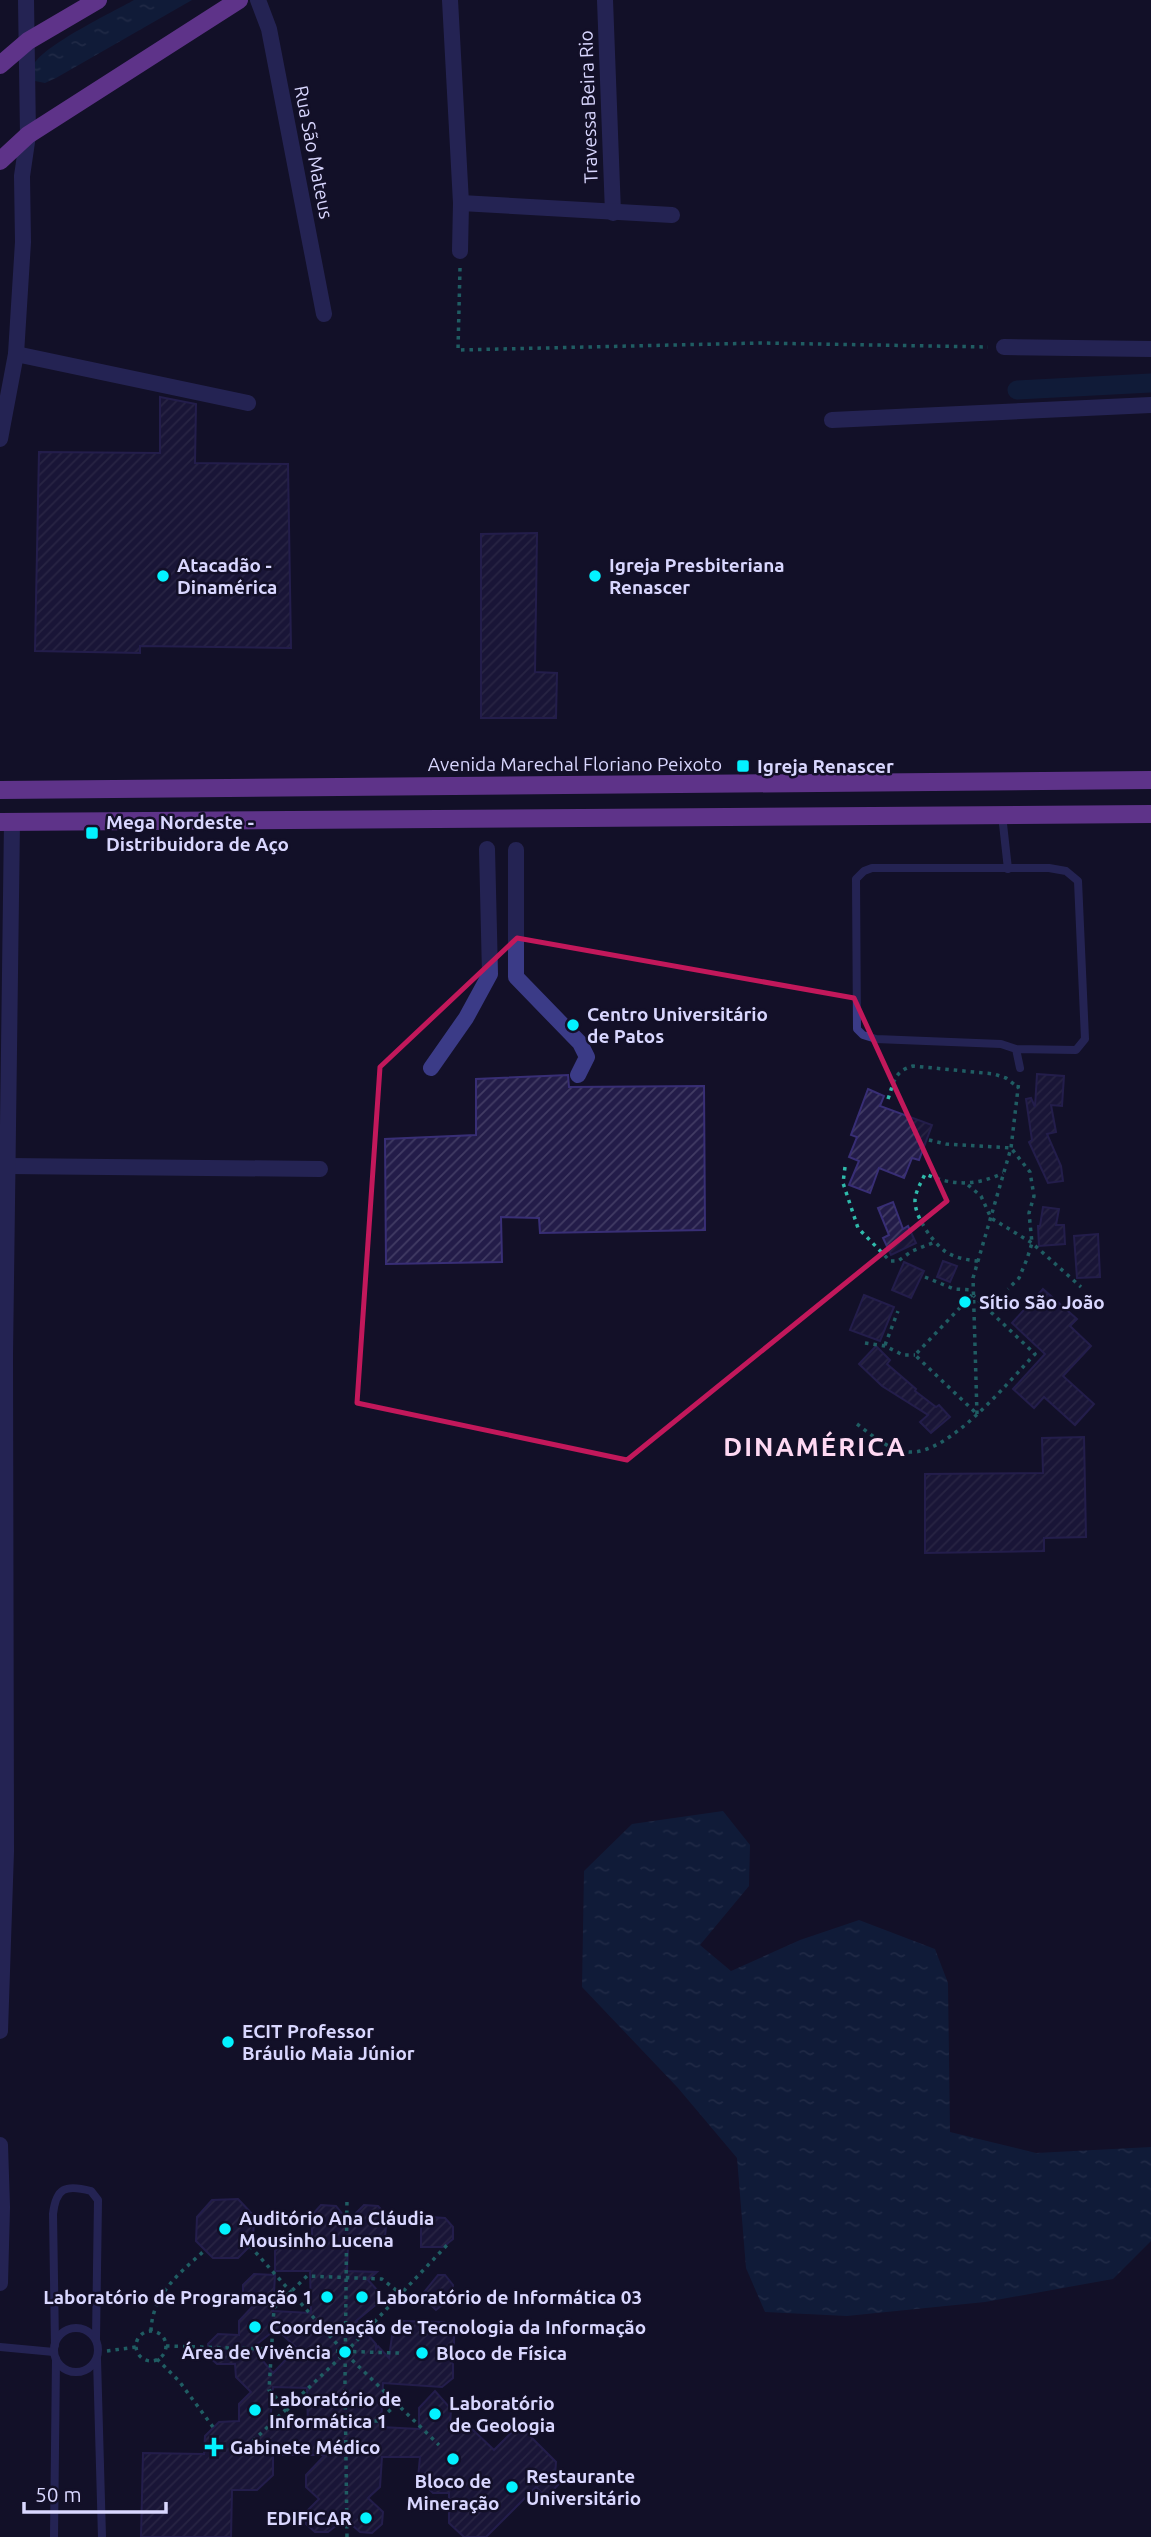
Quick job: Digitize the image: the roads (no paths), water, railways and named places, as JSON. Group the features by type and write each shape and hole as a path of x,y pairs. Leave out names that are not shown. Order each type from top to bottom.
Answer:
{"main road":[{"path":"0,65 28,41 98,0"},
{"path":"0,161 28,135 239,0"},
{"name":"Avenida Marechal Floriano Peixoto","path":"0,790 1151,780"},
{"path":"6,822 1151,814"}],"street":[{"path":"0,439 6,376 16,354 23,242 22,176 28,135 26,0"},
{"name":"Rua São Mateus","path":"258,0 269,29 324,314"},
{"path":"450,0 461,203 460,251"},
{"name":"Travessa Beira Rio","path":"606,0 613,213"},
{"name":"Travessa Beira Rio","path":"461,203 672,215"},
{"path":"1004,347 1151,349"},
{"path":"16,354 248,403"},
{"path":"832,420 1151,405"},
{"path":"0,2031 6,1851 2,1355 6,822"},
{"path":"431,1068 466,1018 490,974 487,849"},
{"path":"516,850 516,976 580,1043 587,1057 578,1075"},
{"path":"5,1175 320,1169"},
{"path":"0,2145 0,2283"}],"lane":[{"path":"1002,815 1008,869"},
{"path":"872,868 1049,868 1066,871 1078,881 1085,1039 1076,1050 1016,1049 1000,1044 876,1039 863,1035 857,1029 856,879 864,871 872,868"},
{"path":"1016,1049 1020,1068"},
{"path":"54,2537 53,2214 56,2196 67,2189 91,2191 99,2200 96,2339 103,2537"},
{"path":"55,2352 62,2333 76,2328 84,2329 96,2339"},
{"path":"0,2347 55,2352"},
{"path":"55,2352 66,2370 80,2372 93,2365 98,2356"}],"water":[{"path":"134,0 192,0 56,78 45,83 30,80 34,64 51,47"},
{"path":"723,1811 750,1845 749,1886 700,1945 731,1971 800,1940 859,1920 935,1949 948,1983 950,2132 1036,2153 1151,2147 1151,2241 1113,2279 985,2302 847,2316 765,2312 746,2268 737,2158 678,2088 582,1987 584,1871 632,1824"}],"waterway":[{"path":"1017,390 1151,383"}],"place":[{"name":"Atacadão - Dinamérica","path":"163,576"},
{"name":"Igreja Presbiteriana Renascer","path":"595,576"},
{"name":"Igreja Renascer","path":"743,766"},
{"name":"Mega Nordeste - Distribuidora de Aço","path":"92,833"},
{"name":"Centro Universitário de Patos","path":"573,1025"},
{"name":"Sítio São João","path":"965,1302"},
{"name":"ECIT Professor Bráulio Maia Júnior","path":"228,2042"},
{"name":"Auditório Ana Cláudia Mousinho Lucena","path":"225,2229"},
{"name":"Laboratório de Programação 1","path":"327,2297"},
{"name":"Laboratório de Informática 03","path":"362,2297"},
{"name":"Coordenação de Tecnologia da Informação","path":"255,2327"},
{"name":"Área de Vivência","path":"345,2352"},
{"name":"Bloco de Física","path":"422,2353"},
{"name":"Laboratório de Informática 1","path":"255,2410"},
{"name":"Laboratório de Geologia","path":"435,2414"},
{"name":"Gabinete Médico","path":"214,2447"},
{"name":"Bloco de Mineração","path":"453,2459"},
{"name":"Restaurante Universitário","path":"512,2487"},
{"name":"EDIFICAR","path":"366,2518"}],"district":[{"name":"DINAMÉRICA","path":"815,1447"}]}
